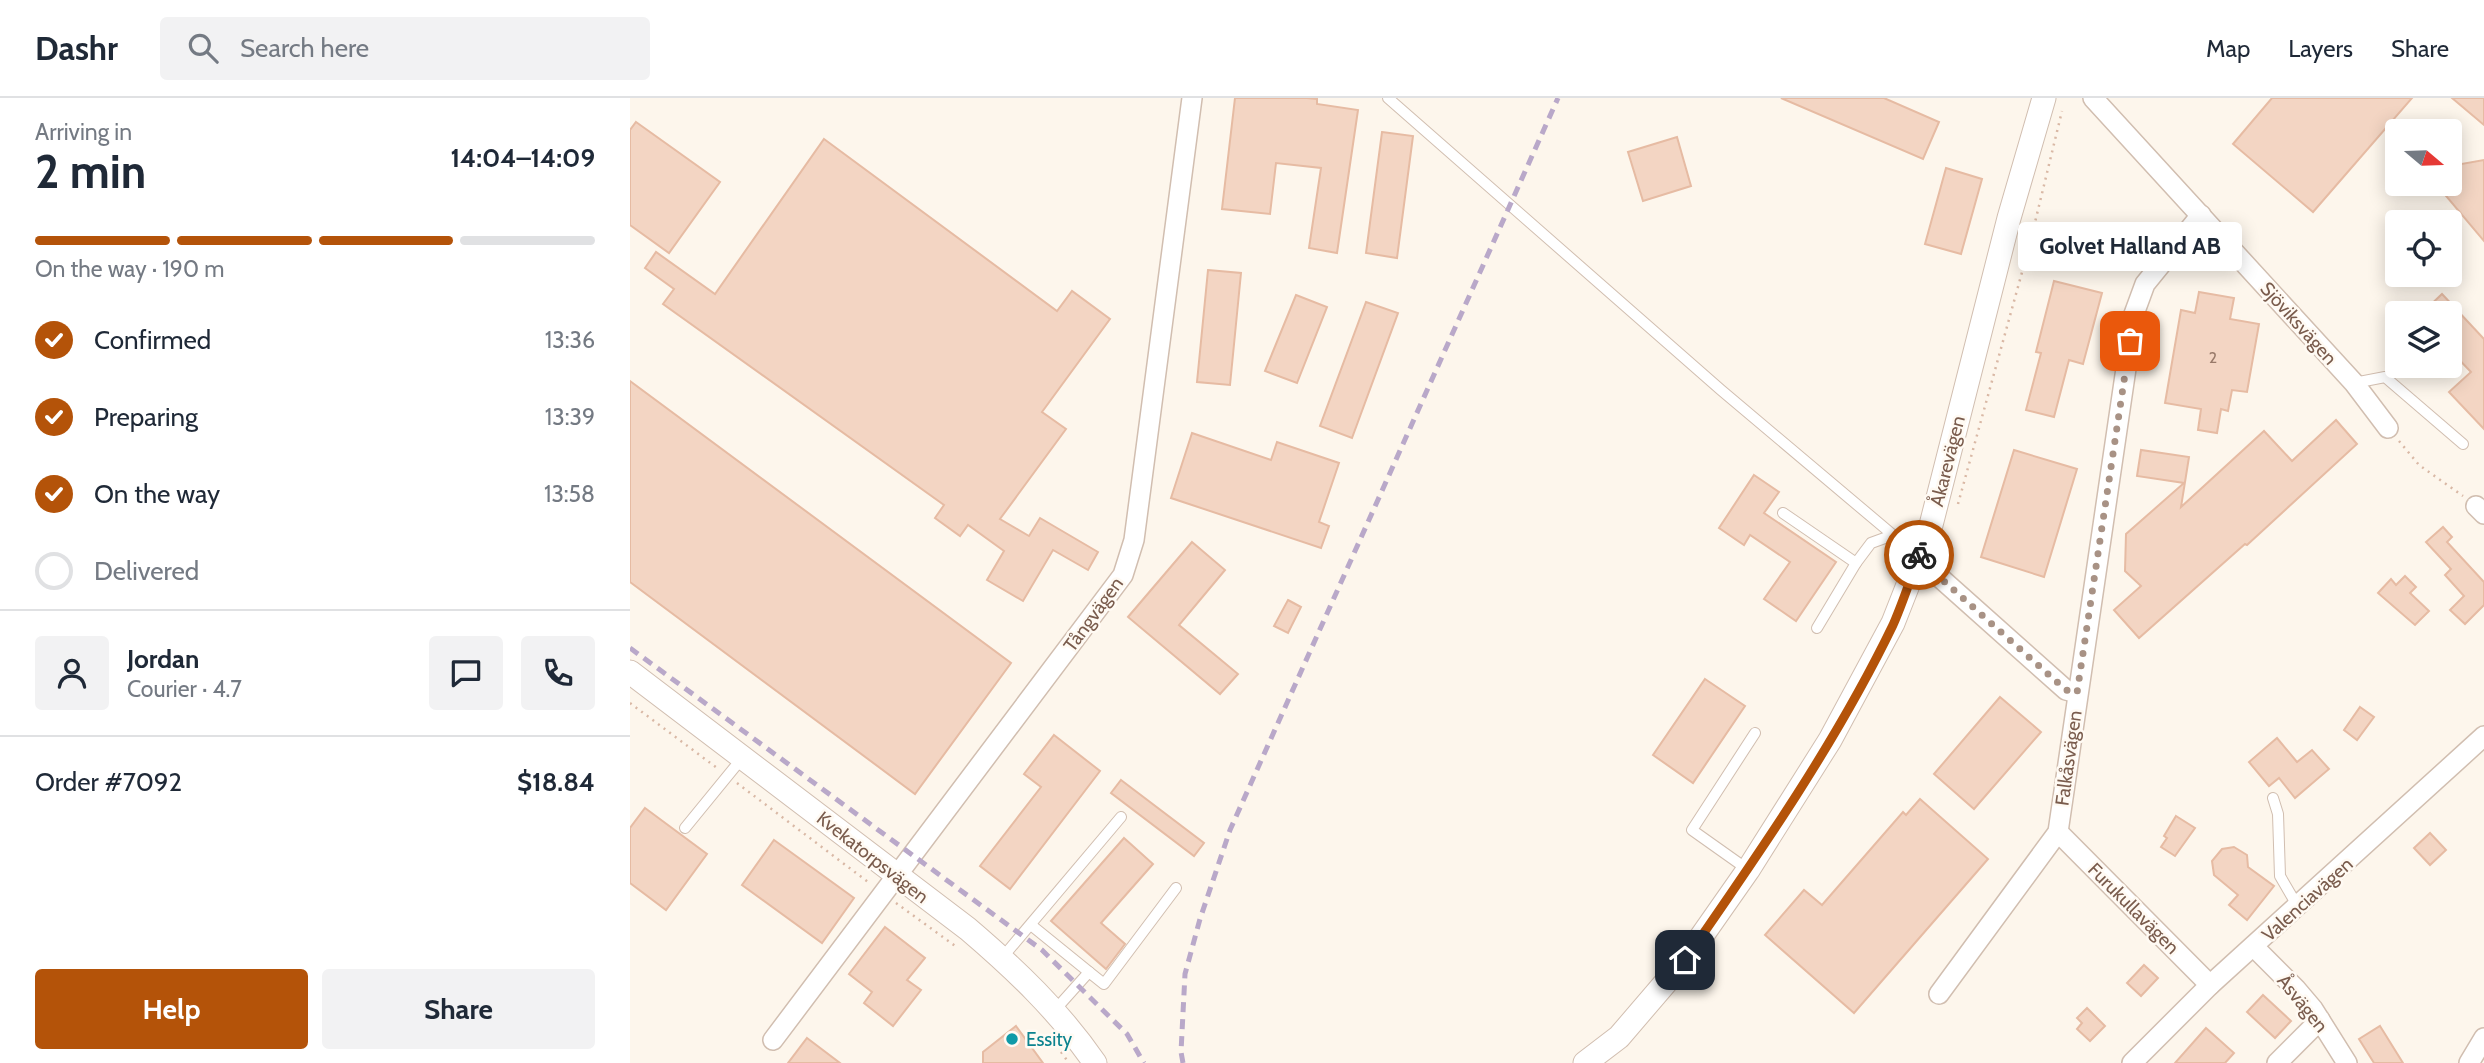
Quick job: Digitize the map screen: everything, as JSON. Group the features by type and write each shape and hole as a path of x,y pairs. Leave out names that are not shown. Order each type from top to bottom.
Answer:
{"street":[{"name":"Tångvägen","path":"773,1040 1116,585 1129,560 1134,540 1192,98"},
{"name":"Åkarevägen","path":"1585,1063 1619,1037 1685,960 1748,870 1830,740 1893,623 1930,528 2009,218 2044,98"},
{"name":"Sjöviksvägen","path":"2093,98 2354,383 2388,428"},
{"name":"Falkåsvägen","path":"1938,994 2058,832 2134,314 2145,284 2200,215"},
{"path":"1922,547 1937,575 2066,690 2077,693"},
{"name":"Kvekatorpsvägen","path":"630,672 743,757 889,884 1002,958 1055,1010 1095,1063"},
{"name":"Valenciavägen","path":"2132,1063 2210,985 2484,736"},
{"name":"Furukullavägen","path":"2058,832 2210,985"},
{"name":"Åsvägen","path":"2253,947 2296,989 2320,1020 2347,1063"},
{"path":"2277,1063 2320,1020"},
{"path":"2469,1063 2484,1038"}],"lane":[{"path":"1388,98 1721,390 1893,535 1922,547"},
{"path":"2354,383 2385,377 2463,444"},
{"path":"1783,513 1856,563"},
{"path":"1817,628 1871,542 1893,535"},
{"path":"1748,870 1692,830 1755,733"},
{"path":"685,828 743,757"},
{"path":"2273,798 2278,814 2280,876 2298,907"},
{"path":"1002,958 1121,817"},
{"path":"1031,925 1104,984 1176,888"},
{"path":"1055,1010 1089,972"}],"path":[{"path":"2388,428 2419,465 2480,510"},
{"path":"630,704 728,776 889,884 958,948"},
{"path":"1060,1052 1069,1063"}],"building":[{"path":"1235,98 1307,98 1317,99 1317,104 1358,110 1337,253 1309,248 1321,168 1276,163 1270,214 1222,209"},
{"path":"1781,98 1884,98 1939,122 1923,159"},
{"path":"2272,98 2412,98 2394,119 2385,119 2385,129 2313,212 2233,144"},
{"path":"2452,98 2484,98 2484,125"},
{"path":"636,122 720,182 669,253 630,225 630,130"},
{"path":"1382,132 1413,136 1397,258 1366,253"},
{"path":"1677,137 1691,186 1643,201 1628,152"},
{"path":"824,139 1057,311 1072,291 1110,319 1042,412 1066,429 1000,519 1029,536 1040,518 1098,552 1088,570 1053,550 1023,601 987,580 1004,551 968,525 960,536 935,518 944,505 663,304 674,289 645,268 656,252 715,294"},
{"path":"2484,160 2484,241 2462,215 2462,210 2458,210 2446,196 2462,196 2462,164"},
{"path":"1946,168 1982,179 1961,254 1925,244"},
{"path":"1208,270 1241,273 1230,385 1197,382"},
{"path":"2054,281 2102,293 2083,364 2069,360 2054,417 2026,410 2041,353 2036,352"},
{"path":"2199,292 2234,298 2230,319 2259,324 2247,392 2232,390 2228,411 2221,409 2217,433 2198,430 2201,409 2165,403 2181,310 2195,313"},
{"path":"2442,294 2449,301 2435,301"},
{"path":"1296,295 1327,307 1297,383 1265,371"},
{"path":"1366,302 1398,313 1352,438 1320,426"},
{"path":"2462,315 2484,339 2484,429 2449,392 2471,372 2462,363"},
{"path":"630,381 1011,663 915,794 630,582"},
{"path":"2336,420 2357,444 2247,545 2139,638 2114,610 2141,586 2125,571 2126,534 2184,483 2137,476 2141,450 2189,457 2181,507 2264,431 2292,461"},
{"path":"1192,433 1271,460 1277,442 1339,463 1319,522 1329,526 1321,548 1171,498"},
{"path":"2014,450 2077,469 2044,577 1981,557"},
{"path":"1754,475 1779,492 1764,513 1836,562 1796,621 1764,599 1790,562 1750,535 1744,545 1719,528"},
{"path":"2443,527 2452,537 2447,542 2484,582 2484,605 2465,624 2450,610 2464,596 2445,575 2451,569 2426,542"},
{"path":"1192,542 1225,570 1179,625 1238,674 1220,694 1128,617"},
{"path":"2405,576 2416,587 2410,593 2429,611 2415,625 2378,593 2391,579 2396,585"},
{"path":"1288,600 1301,607 1288,633 1274,626"},
{"path":"1705,679 1745,706 1693,783 1653,755"},
{"path":"2000,697 2041,732 1974,809 1934,774"},
{"path":"2360,707 2374,717 2357,740 2344,730"},
{"path":"1054,735 1100,771 1010,889 980,866 1041,787 1024,774"},
{"path":"2277,738 2297,762 2312,750 2329,769 2295,798 2279,778 2269,786 2249,762"},
{"path":"1121,780 1204,843 1194,856 1111,793"},
{"path":"1920,799 1988,859 1854,1013 1765,935 1804,890 1822,905 1903,812 1906,815"},
{"path":"645,808 707,854 666,910 630,883 630,828"},
{"path":"2176,816 2195,828 2175,856 2161,847"},
{"path":"2430,833 2446,850 2430,865 2414,848"},
{"path":"1124,838 1153,864 1101,923 1125,944 1106,969 1051,921"},
{"path":"774,840 854,898 822,943 742,885"},
{"path":"2234,847 2247,855 2248,867 2274,886 2247,920 2229,905 2238,895 2214,875 2212,861 2222,849"},
{"path":"885,927 925,958 907,980 921,990 893,1026 864,1003 872,992 849,974"},
{"path":"2144,965 2158,978 2141,996 2127,983"},
{"path":"2263,995 2291,1021 2275,1038 2247,1012"},
{"path":"2087,1008 2105,1026 2090,1041 2077,1029 2082,1023 2077,1018"},
{"name":"Essity","path":"1016,1026 1043,1063 983,1063 983,1052"},
{"path":"2380,1026 2403,1063 2374,1063 2359,1039"},
{"path":"2206,1028 2234,1053 2225,1063 2175,1063"},
{"path":"807,1038 840,1063 788,1063"}],"railway":[{"path":"1183,1063 1181,1052 1185,974 1230,830 1558,98"},
{"path":"630,648 1042,950 1127,1034 1144,1063"}],"way so far":[{"path":"1919,555 1922,547 1937,575 2066,690 2077,693 2130,341"}],"place":[{"name":"Golvet Halland AB","path":"2130,341"},
{"name":"Essity","path":"1012,1039"}],"route":[{"path":"1685,960 1748,870 1830,740 1893,623 1919,555"}]}
